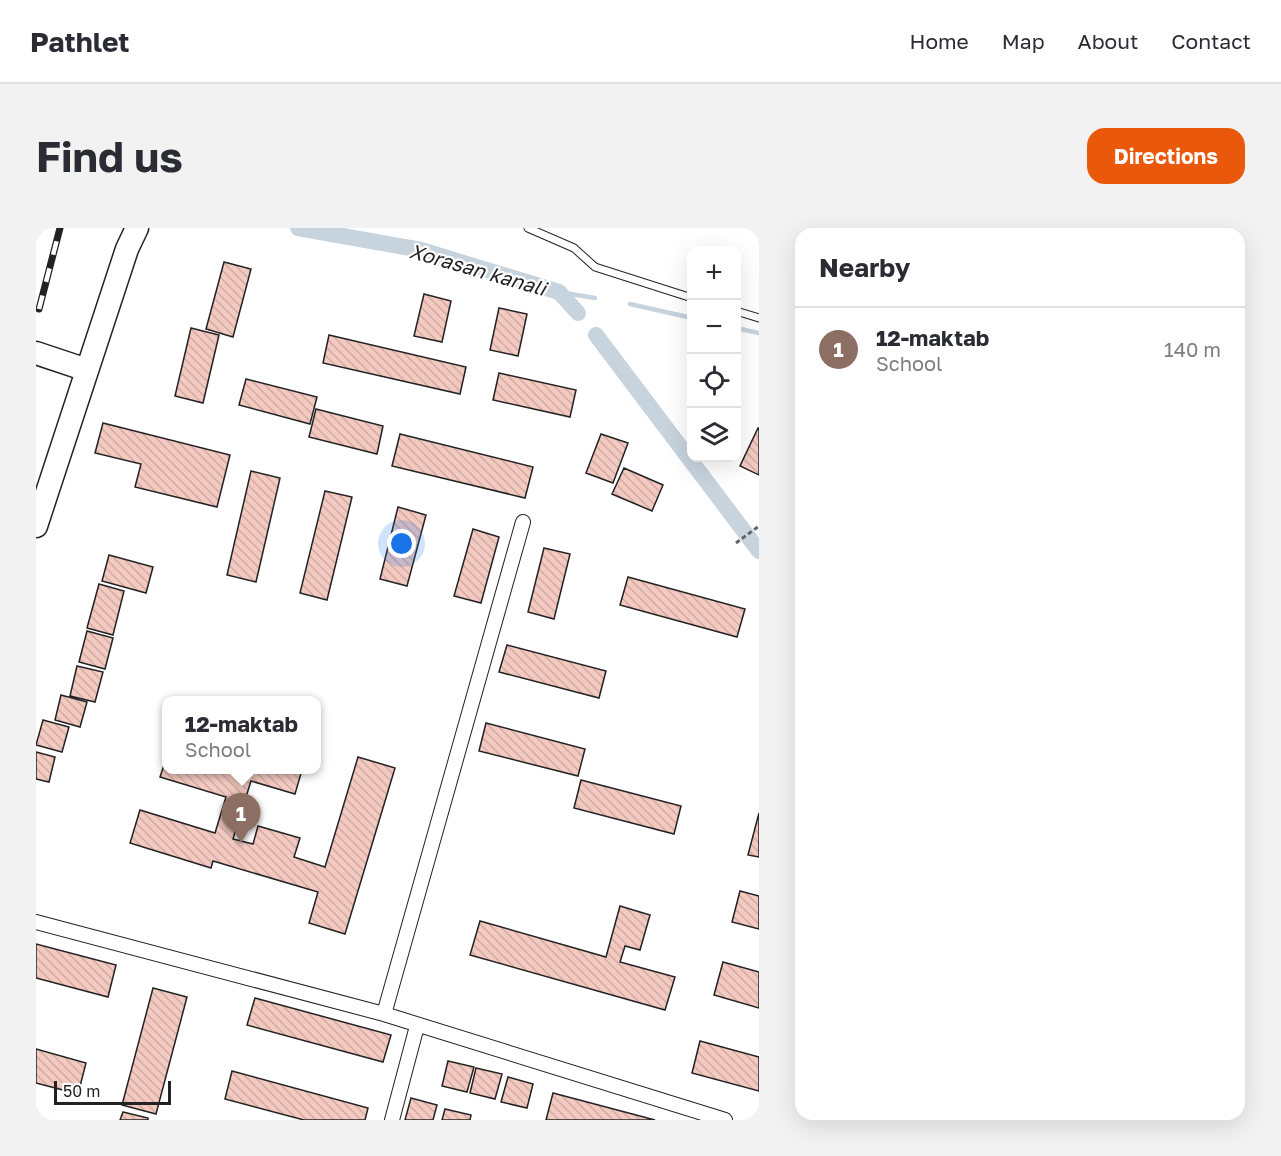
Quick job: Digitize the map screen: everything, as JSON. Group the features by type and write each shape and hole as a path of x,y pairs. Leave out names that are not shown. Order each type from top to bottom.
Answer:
{"main road":[{"path":"36,526 127,249 137,228"},
{"path":"36,353 87,370"}],"street":[{"path":"384,1014 523,522"},
{"path":"36,922 384,1014 725,1120"},
{"path":"392,1120 417,1026"}],"lane":[{"path":"528,228 574,248 595,267 687,296"},
{"path":"741,313 759,318"}],"path":[{"path":"736,543 759,526"}],"building":[{"path":"224,262 251,269 233,337 206,329"},
{"path":"424,294 451,301 442,342 414,336"},
{"path":"499,308 527,314 518,356 490,350"},
{"path":"191,328 219,335 203,403 175,396"},
{"path":"329,335 466,367 460,394 323,363"},
{"path":"499,373 576,390 570,417 493,400"},
{"path":"246,379 317,397 310,424 239,405"},
{"path":"316,409 383,426 377,454 309,437"},
{"path":"103,423 230,455 217,507 135,487 141,464 95,453"},
{"path":"759,428 759,475 740,466"},
{"path":"400,434 533,467 525,498 392,466"},
{"path":"601,434 628,443 613,483 586,473"},
{"path":"624,468 663,485 652,511 612,494"},
{"path":"251,471 280,478 256,582 227,575"},
{"path":"325,491 352,497 327,600 300,593"},
{"path":"398,507 426,515 407,586 380,579"},
{"path":"473,529 499,537 481,603 454,596"},
{"path":"544,548 570,554 554,619 528,612"},
{"path":"109,555 153,567 146,593 102,581"},
{"path":"628,577 745,609 737,637 620,605"},
{"path":"99,584 124,591 113,635 87,628"},
{"path":"87,631 113,638 105,669 79,662"},
{"path":"507,645 606,671 599,698 499,672"},
{"path":"77,666 103,672 95,702 70,696"},
{"path":"61,695 87,702 80,727 55,720"},
{"path":"43,720 69,727 62,752 36,745"},
{"path":"486,723 585,749 578,776 479,751"},
{"path":"36,752 55,757 49,782 36,779"},
{"path":"358,757 395,768 345,934 309,923 318,892 213,861 211,868 130,843 140,810 215,833 226,797 160,777 162,771 162,774 301,774 295,794 251,781 233,839 253,844 258,826 300,838 294,857 325,867"},
{"path":"581,780 681,806 674,834 574,808"},
{"path":"759,813 759,857 748,855"},
{"path":"740,891 759,896 759,929 732,922"},
{"path":"620,906 650,915 640,950 625,946 620,962 675,977 665,1010 470,955 480,921 606,957"},
{"path":"36,944 116,965 108,997 36,978"},
{"path":"723,962 759,972 759,1008 714,995"},
{"path":"153,988 187,997 156,1114 122,1105"},
{"path":"255,998 391,1035 383,1062 247,1025"},
{"path":"700,1041 759,1057 759,1091 692,1073"},
{"path":"36,1049 86,1063 78,1094 36,1083"},
{"path":"448,1061 474,1067 467,1092 442,1086"},
{"path":"476,1068 502,1074 495,1099 470,1093"},
{"path":"232,1071 368,1108 365,1120 304,1120 225,1099"},
{"path":"508,1077 533,1084 527,1108 501,1102"},
{"path":"553,1093 655,1120 546,1120"},
{"path":"411,1098 437,1105 433,1120 405,1120"},
{"path":"445,1109 471,1115 470,1120 442,1120"},
{"path":"123,1112 148,1118 148,1120 120,1120"}],"waterway":[{"name":"Xorasan kanali","path":"298,228 421,250 559,292 578,313"},
{"path":"559,292 595,298"},
{"path":"630,304 687,317"},
{"path":"741,329 759,333"},
{"name":"Xorasan kanali","path":"596,335 759,551"}],"railway":[{"path":"39,309 60,228"}],"place":[{"name":"12-maktab","path":"241,843"}]}
